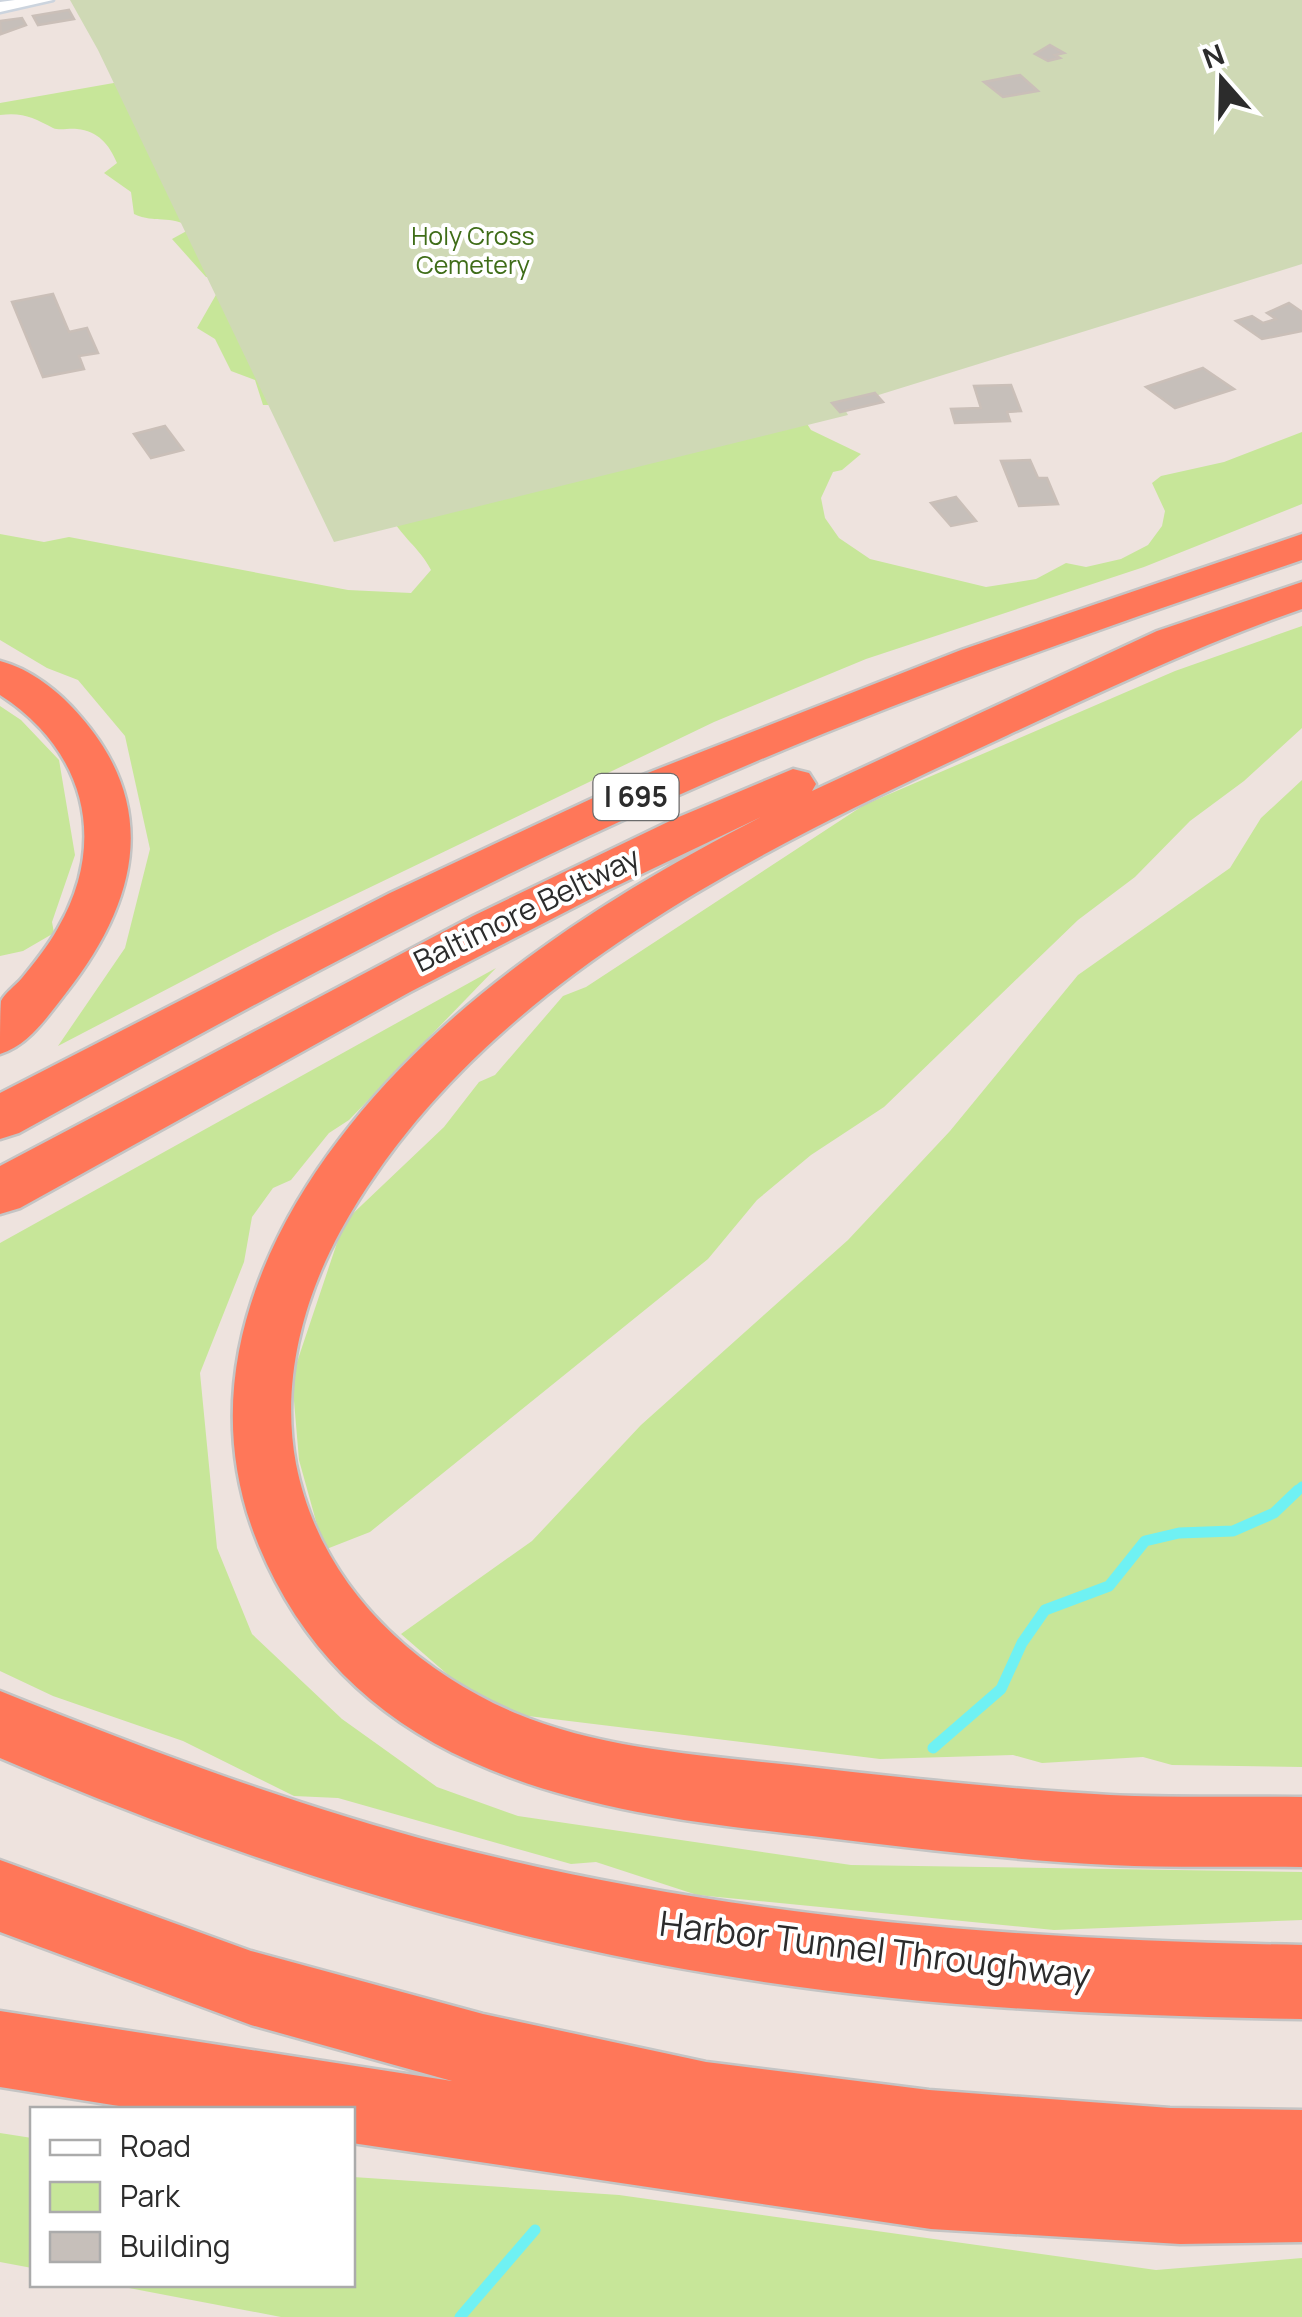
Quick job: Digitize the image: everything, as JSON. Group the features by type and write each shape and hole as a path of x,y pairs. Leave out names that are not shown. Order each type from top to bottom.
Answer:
{"highway":[{"path":"1009,647 1302,525"},
{"name":"Baltimore Beltway","path":"0,1118 465,875 796,728 1009,647 1302,546"},
{"name":"Baltimore Beltway","path":"0,1192 509,916 694,827 994,703 1302,595"},
{"path":"1206,628 892,770 750,844 569,956 503,1004 449,1052 364,1150 326,1206 290,1277 266,1344 260,1399 262,1452 274,1502 300,1562 334,1620 378,1662 438,1707 499,1740 588,1767 722,1792 1115,1830 1302,1832"},
{"path":"0,1035 40,992 73,946 94,904 108,858 103,792 90,758 73,730 5,679"},
{"name":"Harbor Tunnel Throughway","path":"0,1724 97,1768 298,1838 520,1898 714,1938 924,1963 1141,1980 1302,1982"},
{"path":"0,1896 252,1988 483,2052 706,2100 928,2129 1170,2147 1302,2149"},
{"path":"0,2049 703,2159 931,2190 1180,2204 1302,2202"}],"street":[{"path":"0,7 46,0"}],"green space":[{"name":"Holy Cross Cemetery","path":"70,0 1302,0 1302,264 843,406 848,415 334,542 98,50"},
{"path":"125,81 793,402 811,430 861,454 842,470 833,472 821,498 825,518 839,538 870,559 986,587 1036,579 1066,563 1086,567 1121,559 1148,545 1162,526 1165,511 1152,483 1161,476 1224,462 1302,432 1302,504 1144,567 866,659 714,722 273,934 58,1046 125,948 150,849 125,736 78,680 47,668 0,640 0,534 44,542 69,537 348,590 411,593 431,570 389,513 273,405 263,405 255,380 231,371 215,339 197,328 225,279 206,277 172,239 192,228 176,221 134,214 131,192 104,173 117,163 97,136 84,130 56,129 22,115 0,115 0,103"},
{"path":"1302,626 1302,728 1244,781 1190,821 1135,877 1078,920 884,1107 811,1155 757,1200 708,1259 370,1532 324,1550 299,1460 292,1377 344,1222 444,1127 479,1082 495,1075 563,996 586,987 864,805 1175,671"},
{"path":"0,706 21,720 59,760 75,855 52,922 54,933 23,951 0,956"},
{"path":"1302,780 1302,1767 1172,1765 1143,1757 1042,1763 1013,1755 880,1759 528,1716 500,1720 401,1634 532,1541 641,1425 848,1240 950,1131 1078,975 1230,868 1261,818"},
{"path":"496,968 349,1120 329,1133 291,1180 273,1188 252,1217 244,1262 200,1373 217,1548 252,1634 342,1719 437,1787 518,1816 851,1865 1302,1872 1302,1920 1054,1930 697,1895 596,1862 571,1864 338,1798 294,1796 183,1741 53,1696 0,1671 0,1243"},
{"path":"0,2133 30,2138 30,2268 0,2262"},
{"path":"355,2177 619,2195 1156,2270 1302,2258 1302,2317 281,2317 124,2287 355,2287"}],"building":[{"path":"69,10 74,19 38,25 33,16"},
{"path":"22,18 26,25 1,34 0,21"},
{"path":"1050,45 1064,53 1055,55 1060,58 1048,61 1035,54"},
{"path":"1020,75 1038,91 1003,97 984,82"},
{"path":"53,294 69,332 87,328 98,353 79,356 84,369 43,377 12,302"},
{"path":"1289,303 1302,312 1302,331 1262,339 1236,321 1252,316 1263,323 1276,319 1267,313"},
{"path":"1203,368 1234,389 1175,408 1146,387"},
{"path":"1011,385 1021,411 1007,412 1010,421 955,423 951,409 981,408 974,386"},
{"path":"875,393 883,402 840,412 832,403"},
{"path":"165,426 183,450 151,458 134,434"},
{"path":"1030,460 1038,478 1047,478 1058,504 1019,506 1001,461"},
{"path":"956,497 976,521 951,526 931,503"}],"waterway":[{"path":"1298,1490 1302,1486"},
{"path":"933,1748 1001,1689 1022,1643 1045,1610 1109,1586 1145,1541 1179,1533 1233,1531 1274,1513 1298,1490"},
{"path":"1295,1493 1298,1490"},
{"path":"460,2317 535,2230"}]}
